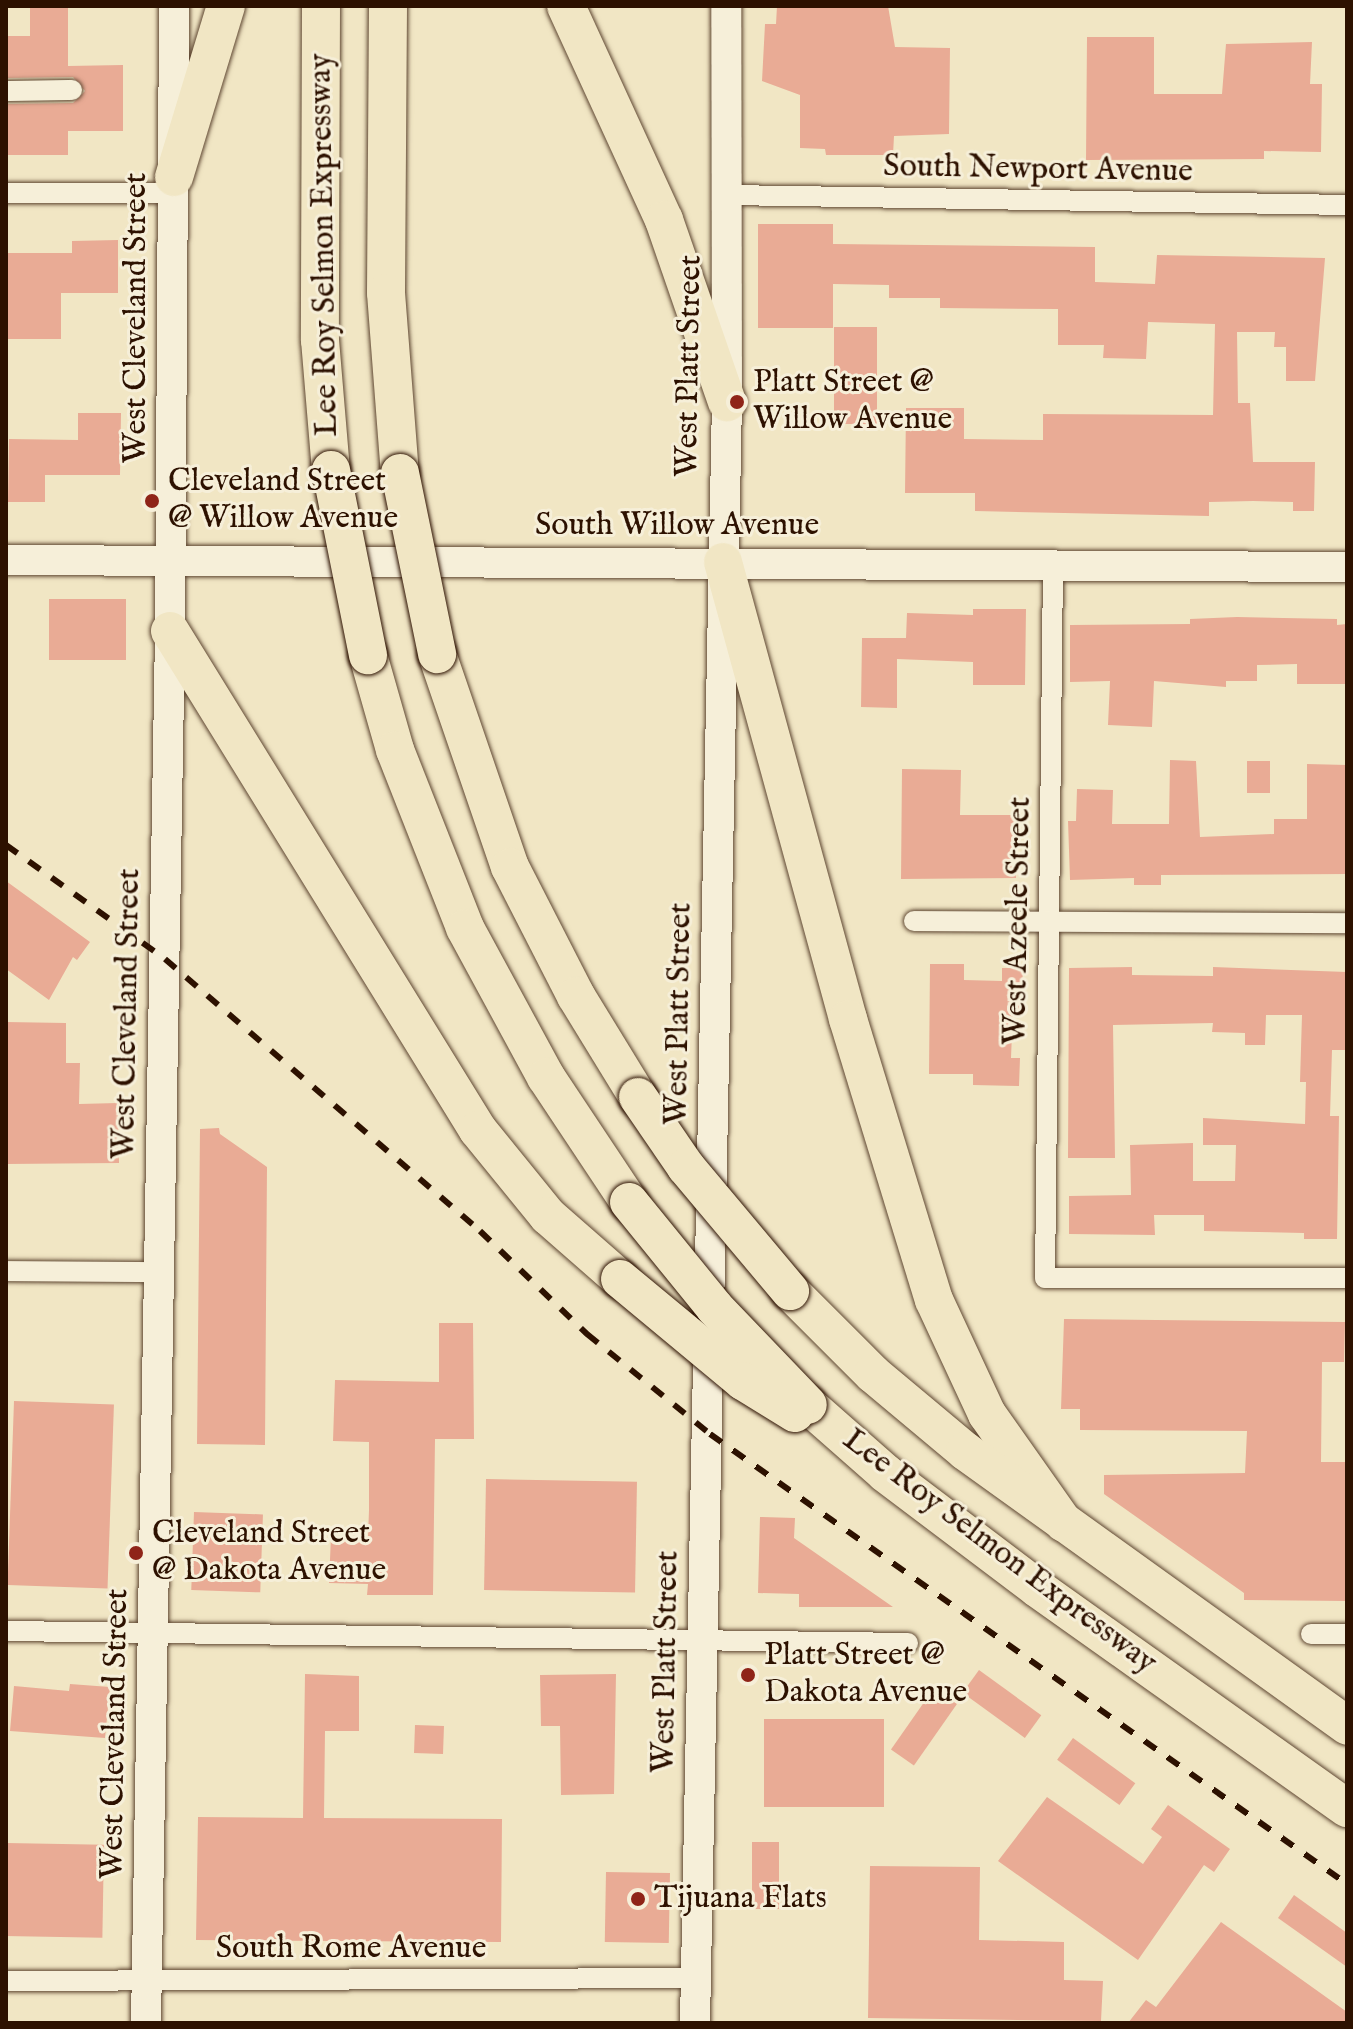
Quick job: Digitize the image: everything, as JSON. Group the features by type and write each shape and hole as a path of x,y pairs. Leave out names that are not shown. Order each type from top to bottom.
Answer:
{"highway":[{"path":"174,185 226,6"},
{"name":"Lee Roy Selmon Expressway","path":"321,6 319,313 331,470 368,655 395,750 465,928 546,1077 629,1202 715,1308 818,1419 1037,1588 1347,1808"},
{"name":"Lee Roy Selmon Expressway","path":"388,6 386,293 400,473 437,654 510,867 576,996 638,1097 686,1167 790,1291 912,1407 1064,1523 1347,1726"},
{"path":"566,6 664,220 727,402"},
{"path":"723,562 848,1019 934,1300 981,1405 1064,1523"},
{"path":"170,631 478,1130 548,1216 743,1381 818,1419"}],"main road":[{"name":"West Cleveland Street","path":"146,2023 171,561 174,6"},
{"name":"West Platt Street","path":"695,2023 727,402 726,6"},
{"name":"South Willow Avenue","path":"6,560 1347,567"}],"street":[{"path":"6,91 72,90"},
{"path":"6,193 174,185"},
{"name":"South Newport Avenue","path":"727,195 1347,205"},
{"name":"West Azeele Street","path":"1053,564 1045,1278 1347,1278"},
{"path":"914,921 1347,923"},
{"path":"6,1271 161,1272"},
{"path":"6,1631 908,1643"},
{"path":"1311,1634 1347,1634"},
{"name":"South Rome Avenue","path":"6,1981 697,1978"}],"building":[{"path":"30,6 68,6 68,66 123,65 123,131 68,131 68,155 6,155 6,104 73,103 85,91 73,77 6,78 6,36 30,36"},
{"path":"777,6 888,6 895,47 950,48 949,134 894,136 893,155 826,155 825,149 800,148 800,95 762,81 765,24 776,24"},
{"path":"1087,37 1154,37 1154,94 1222,94 1226,44 1312,42 1310,84 1322,84 1321,152 1264,151 1264,159 1086,160"},
{"path":"758,224 833,224 833,244 1095,247 1095,282 1155,284 1157,255 1325,258 1315,381 1286,381 1286,347 1274,347 1275,332 1237,332 1238,403 1250,403 1253,462 1315,462 1314,511 1293,511 1293,502 1253,501 1209,502 1209,516 975,511 975,493 905,493 906,408 964,408 964,439 1043,440 1043,414 1213,415 1215,324 1148,322 1146,359 1103,358 1104,345 1058,345 1058,309 940,308 940,298 889,298 889,285 833,284 833,328 758,328"},
{"path":"118,240 118,293 61,293 61,339 6,339 6,253 72,253 72,241"},
{"path":"834,327 877,327 877,424 834,424"},
{"path":"78,413 121,413 120,475 45,475 45,502 8,502 9,439 78,440"},
{"path":"49,599 126,599 126,660 49,660"},
{"path":"973,609 1026,609 1025,685 973,685 973,662 897,659 897,708 861,707 862,638 906,638 907,613 973,615"},
{"path":"1190,619 1337,619 1337,625 1347,624 1347,684 1297,684 1297,664 1257,665 1257,681 1226,681 1226,687 1154,681 1152,727 1108,725 1110,681 1070,682 1070,625 1190,624"},
{"path":"1170,760 1196,761 1200,837 1274,834 1274,819 1307,819 1307,764 1347,765 1347,874 1161,875 1161,885 1134,885 1134,878 1070,880 1068,821 1076,821 1077,789 1113,790 1112,824 1169,824"},
{"path":"1247,761 1270,761 1270,793 1247,793"},
{"path":"902,769 961,770 960,815 1017,815 1016,878 901,879"},
{"path":"6,881 90,942 77,960 73,957 49,1000 6,969"},
{"path":"930,964 964,964 964,980 1002,981 1002,968 1023,968 1021,1010 1013,1009 1011,1058 1020,1058 1019,1086 973,1085 973,1074 929,1074"},
{"path":"1132,967 1132,975 1213,976 1213,967 1347,972 1347,1050 1332,1050 1330,1116 1339,1116 1337,1239 1304,1239 1304,1233 1204,1231 1204,1215 1154,1215 1155,1235 1069,1234 1069,1196 1131,1195 1130,1145 1193,1143 1193,1181 1235,1181 1236,1145 1203,1145 1203,1118 1305,1124 1306,1082 1300,1082 1302,1015 1266,1015 1265,1045 1245,1045 1245,1033 1212,1032 1213,1023 1113,1025 1115,1158 1068,1158 1069,968"},
{"path":"6,1022 66,1023 66,1063 80,1063 79,1104 118,1103 119,1163 6,1164"},
{"path":"219,1128 220,1134 267,1167 265,1445 197,1444 200,1129"},
{"path":"1064,1319 1345,1322 1344,1362 1322,1362 1321,1462 1347,1462 1347,1601 1244,1600 1244,1593 1104,1494 1104,1475 1245,1473 1247,1431 1080,1430 1080,1409 1061,1409"},
{"path":"439,1323 473,1323 474,1439 435,1439 433,1595 367,1595 368,1584 329,1583 331,1536 368,1537 369,1510 369,1442 333,1441 335,1380 439,1382"},
{"path":"14,1401 114,1404 108,1588 8,1585"},
{"path":"486,1479 637,1482 635,1593 484,1590"},
{"path":"194,1512 263,1514 260,1592 191,1590"},
{"path":"760,1517 795,1518 794,1538 893,1607 799,1607 799,1594 758,1593"},
{"path":"979,1670 1041,1715 1025,1738 963,1693"},
{"path":"305,1674 359,1676 359,1731 325,1731 324,1818 502,1819 501,1942 196,1940 198,1817 303,1818"},
{"path":"616,1674 614,1794 561,1795 560,1726 541,1726 540,1675"},
{"path":"70,1684 110,1687 105,1738 10,1731 14,1686 69,1691"},
{"path":"934,1688 957,1704 914,1765 891,1749"},
{"path":"764,1719 884,1719 884,1807 764,1807"},
{"path":"415,1725 444,1726 443,1754 414,1753"},
{"path":"1073,1738 1135,1783 1119,1805 1057,1760"},
{"path":"1047,1797 1143,1864 1162,1837 1151,1829 1168,1805 1230,1849 1214,1872 1204,1865 1138,1960 998,1861"},
{"path":"752,1842 779,1842 779,1909 752,1909"},
{"path":"6,1843 104,1845 102,1938 6,1936"},
{"path":"870,1866 980,1867 979,1940 1064,1942 1064,1980 1103,1981 1101,2021 868,2018"},
{"name":"Tijuana Flats","path":"606,1872 670,1873 669,1943 605,1942"},
{"path":"1294,1895 1347,1933 1347,1967 1278,1918"},
{"path":"1221,1922 1347,2012 1347,2023 1128,2023 1146,2000 1156,2007"}],"railway":[{"path":"6,845 165,959 480,1231 587,1334 710,1434 1347,1884"}],"place":[{"name":"Platt Street @ Willow Avenue","path":"737,402"},
{"name":"Cleveland Street @ Willow Avenue","path":"152,501"},
{"name":"Cleveland Street @ Dakota Avenue","path":"136,1553"},
{"name":"Platt Street @ Dakota Avenue","path":"748,1675"},
{"name":"Tijuana Flats","path":"638,1899"}]}
